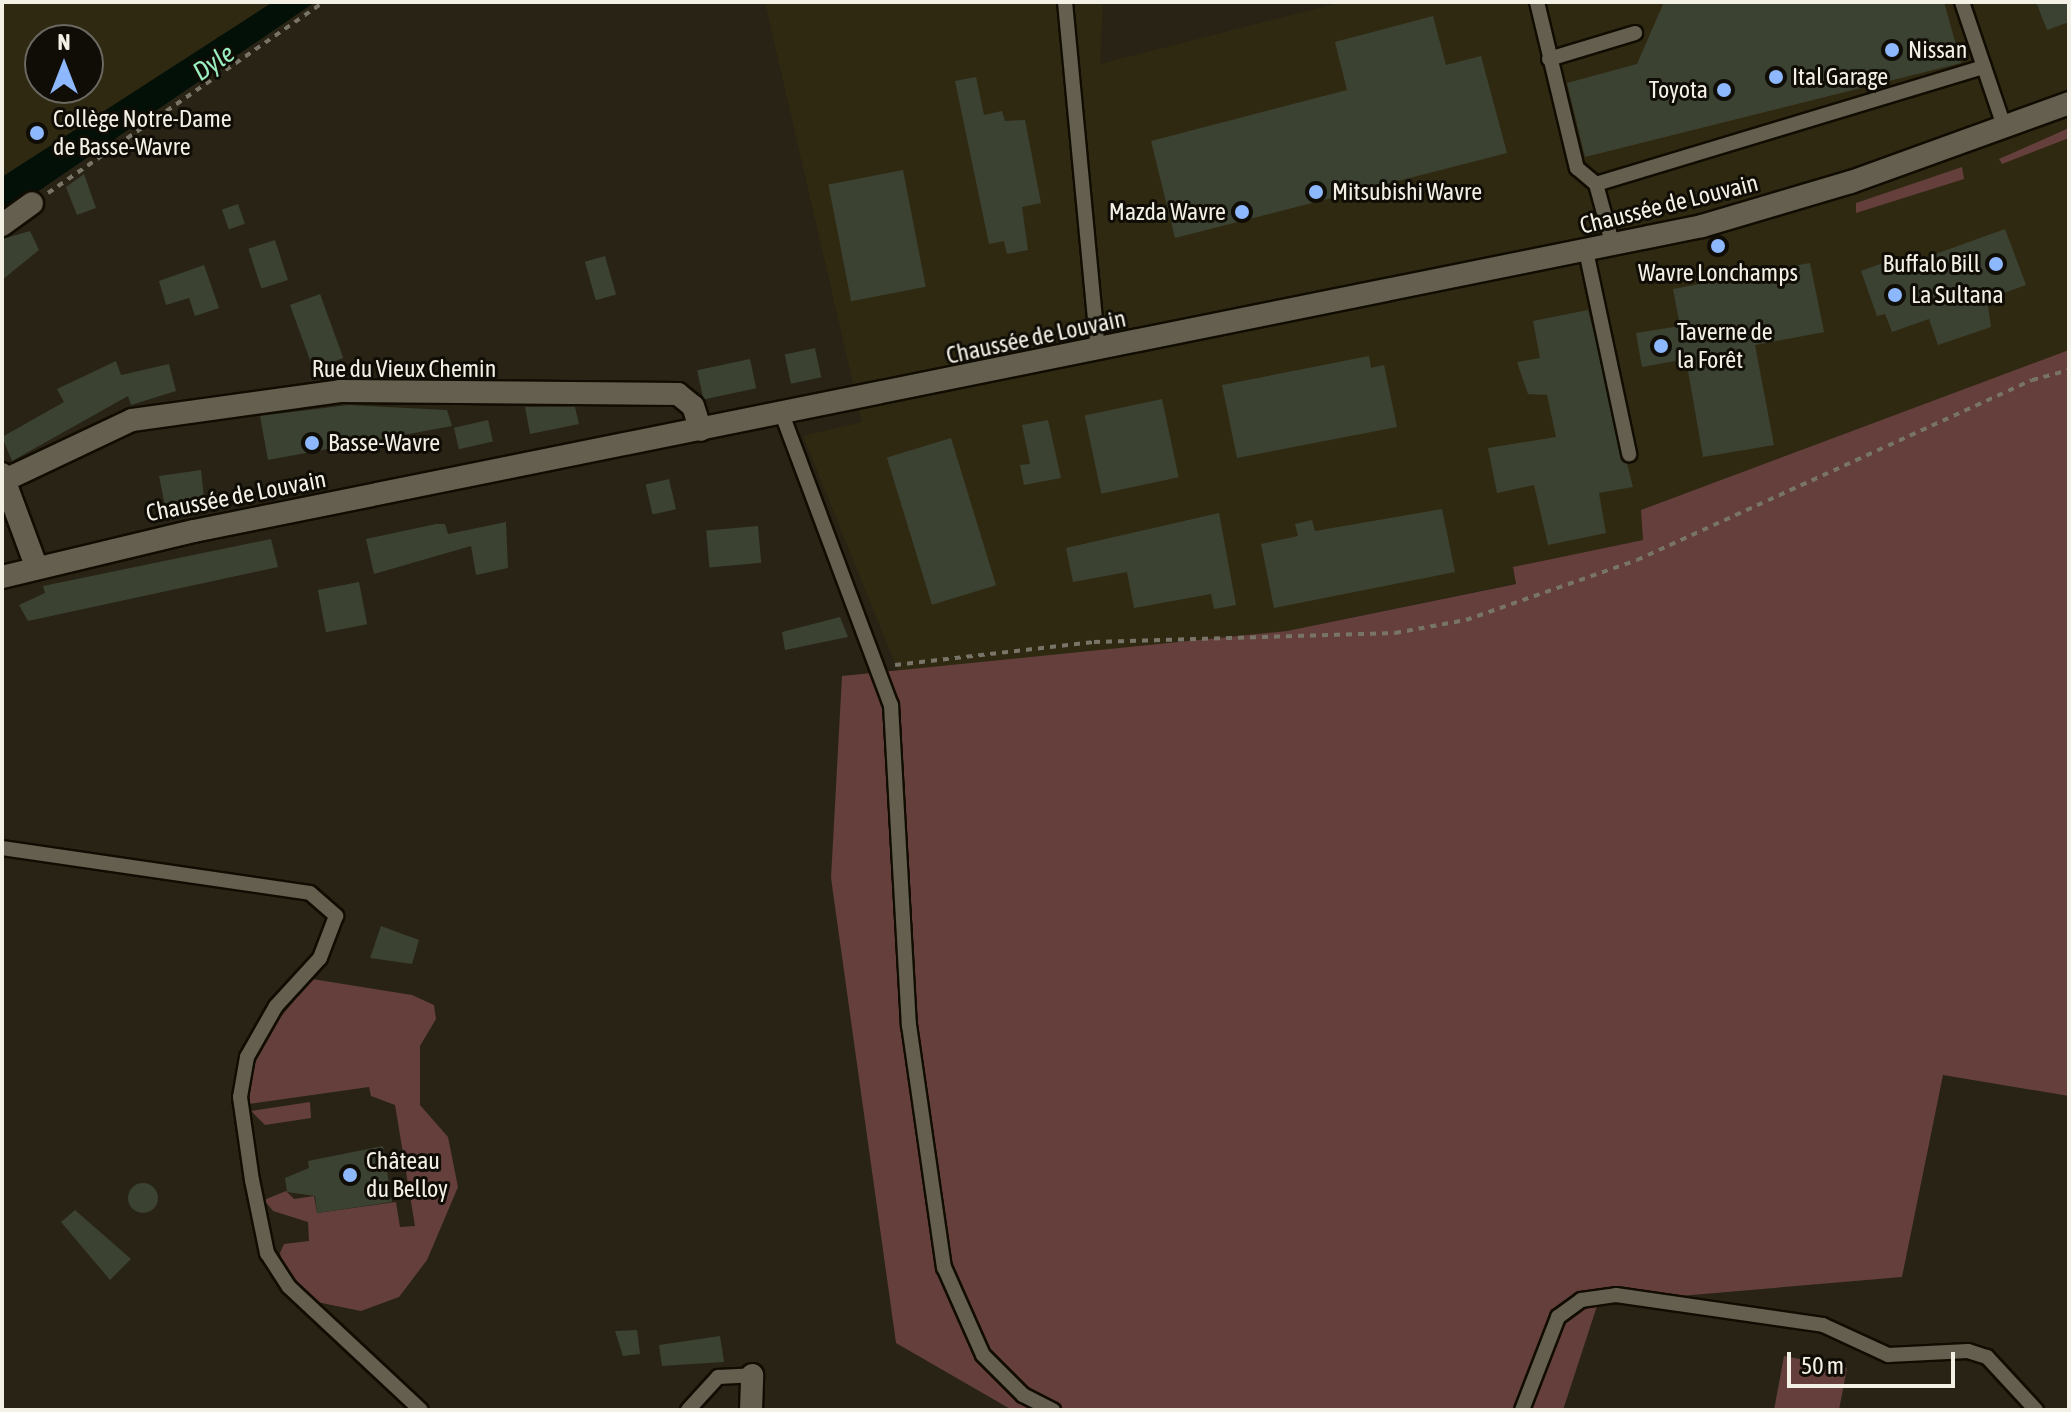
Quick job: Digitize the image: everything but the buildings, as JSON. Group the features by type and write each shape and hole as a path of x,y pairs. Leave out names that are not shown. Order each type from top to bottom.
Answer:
{"main road":[{"name":"Chaussée de Louvain","path":"2,577 36,566 1613,246 1851,182 2069,103"},
{"path":"2,225 32,203"},
{"name":"Rue du Vieux Chemin","path":"4,477 132,420 340,391 678,394 693,406 701,430"},
{"path":"4,477 36,566"},
{"path":"751,1410 752,1375"}],"lane":[{"path":"1065,2 1098,350"},
{"path":"1537,2 1577,168 1596,184 1613,246"},
{"path":"1962,2 2004,126"},
{"path":"1549,59 1635,33"},
{"path":"1596,184 1984,67"},
{"path":"1586,251 1629,454"},
{"path":"782,414 881,669 895,741 909,1025 944,1267 983,1355 1023,1395 1053,1410"},
{"path":"2,848 310,893 336,916 320,958 276,1006 247,1057 240,1097 252,1180 267,1253 289,1287 421,1410"},
{"path":"1522,1410 1558,1317 1581,1300 1616,1295 1823,1325 1888,1355 1968,1351 1987,1357 2036,1410"},
{"path":"688,1410 705,1384 752,1375"}],"path":[{"path":"32,203 324,2"},
{"path":"881,669 1094,642 1395,633 1466,620 1637,560 2032,380 2069,370"}],"shaded area":[{"name":"Collège Notre-Dame de Basse-Wavre","path":"2,2 273,2 2,177"},
{"path":"765,2 1103,2 1100,64 1342,2 2069,2 2069,350 1642,510 1643,540 1513,567 1516,583 1287,631 899,673 803,436 862,422"},
{"path":"2069,128 2069,138 2002,164 1999,159"},
{"path":"1962,167 1964,179 1856,213 1856,203"},
{"path":"2069,350 2069,1096 1943,1075 1902,1277 1598,1303 1563,1410 1012,1410 896,1343 831,878 842,676 1287,631 1516,584 1513,567 1643,540 1641,510"},
{"path":"312,979 412,995 434,1005 436,1019 420,1046 420,1105 448,1137 458,1187 427,1260 399,1297 361,1311 312,1301 284,1274 280,1253 284,1244 309,1241 308,1222 273,1211 264,1200 286,1191 294,1199 314,1196 317,1213 396,1202 400,1227 415,1226 395,1105 371,1096 369,1087 248,1104 251,1067 264,1037"},
{"path":"310,1102 311,1118 265,1125 251,1111"},
{"path":"1784,1356 1847,1368 1839,1410 1774,1410"}],"water":[{"name":"Dyle","path":"273,2 315,2 2,216 2,177"}],"place":[{"name":"Nissan","path":"1892,50"},
{"name":"Ital Garage","path":"1776,77"},
{"name":"Toyota","path":"1724,90"},
{"name":"Collège Notre-Dame de Basse-Wavre","path":"37,133"},
{"name":"Mitsubishi Wavre","path":"1316,192"},
{"name":"Mazda Wavre","path":"1242,212"},
{"name":"Wavre Lonchamps","path":"1718,246"},
{"name":"Buffalo Bill","path":"1996,264"},
{"name":"La Sultana","path":"1895,295"},
{"name":"Taverne de la Forêt","path":"1661,346"},
{"name":"Basse-Wavre","path":"312,443"},
{"name":"Château du Belloy","path":"350,1175"}]}
